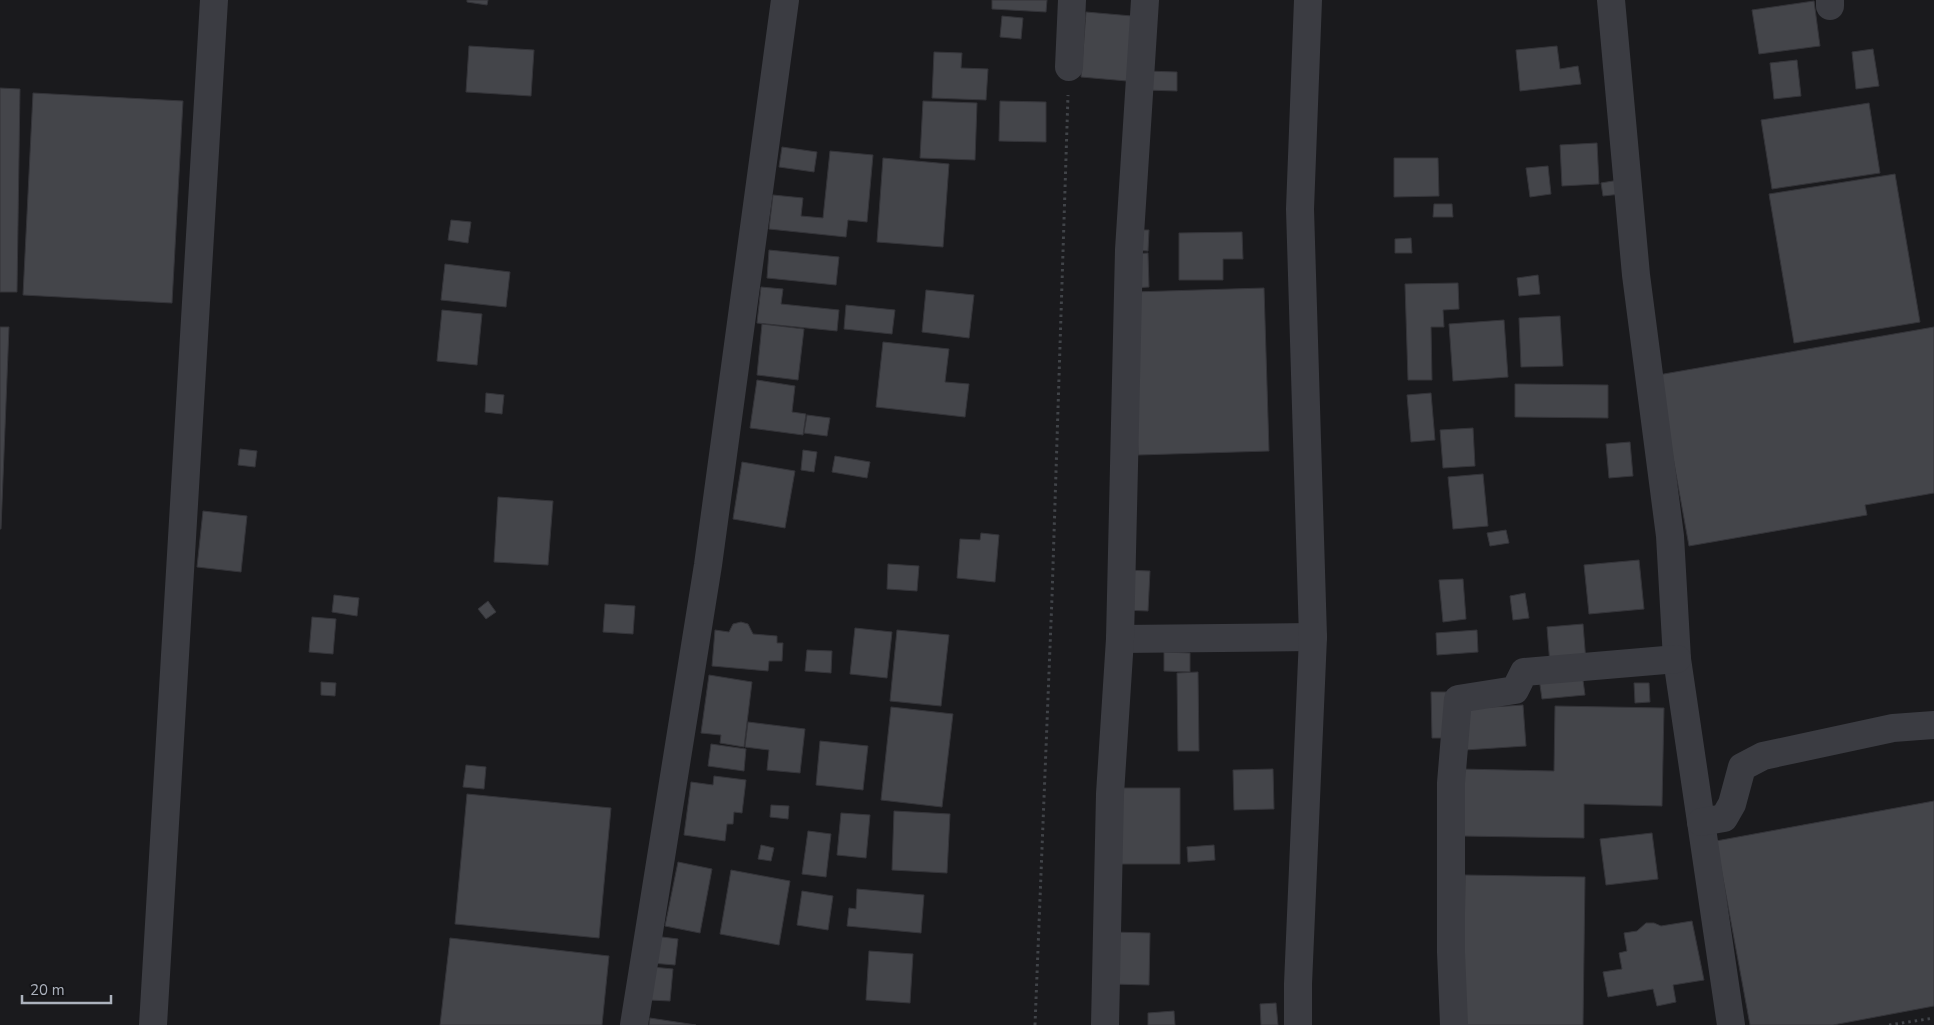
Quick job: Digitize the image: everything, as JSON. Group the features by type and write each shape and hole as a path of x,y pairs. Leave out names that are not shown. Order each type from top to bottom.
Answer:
{"street":[{"path":"153,1025 214,0"},
{"path":"634,1025 708,565 785,0"},
{"path":"1069,67 1072,0"},
{"path":"1105,1025 1110,794 1120,639 1129,250 1145,0"},
{"path":"1298,1025 1298,984 1313,637 1300,209 1308,0"},
{"path":"1611,0 1636,275 1670,536 1677,658 1731,1025"},
{"path":"1120,639 1313,637"},
{"path":"1454,1025 1451,952 1451,783 1458,700 1515,690 1524,672 1677,658"},
{"path":"1701,822 1724,818 1732,804 1742,767 1763,756 1893,728 1934,725"}],"path":[{"path":"1035,1025 1052,597 1069,67"},
{"path":"1889,1025 1934,1018"}],"building":[{"path":"467,0 488,0 487,5 467,2"},
{"path":"992,0 1047,0 1046,12 992,9"},
{"path":"1814,1 1820,46 1759,54 1752,10"},
{"path":"1086,12 1132,16 1127,81 1081,77"},
{"path":"1002,16 1023,18 1021,39 1000,37"},
{"path":"469,46 534,50 531,96 466,92"},
{"path":"1557,46 1560,69 1578,66 1581,84 1520,91 1516,50"},
{"path":"1873,49 1879,86 1856,89 1852,52"},
{"path":"934,52 962,53 961,68 988,69 986,100 932,98"},
{"path":"1797,60 1801,96 1774,99 1770,63"},
{"path":"1146,71 1177,72 1177,91 1145,90"},
{"path":"0,88 20,89 17,292 0,292"},
{"path":"33,93 183,101 172,303 23,295"},
{"path":"923,101 977,103 975,160 920,158"},
{"path":"1000,101 1046,102 1046,142 999,141"},
{"path":"1869,103 1880,173 1772,189 1761,120"},
{"path":"1597,143 1599,184 1562,186 1560,145"},
{"path":"782,147 817,152 814,172 779,167"},
{"path":"830,151 873,155 867,222 848,220 846,237 769,229 773,195 803,198 801,216 823,218"},
{"path":"883,158 949,164 943,247 877,242"},
{"path":"1394,158 1438,158 1439,196 1394,197"},
{"path":"1548,166 1551,194 1530,197 1526,168"},
{"path":"1895,174 1920,322 1794,343 1769,194"},
{"path":"1619,180 1621,194 1603,196 1601,183"},
{"path":"1434,204 1452,204 1453,217 1433,217"},
{"path":"451,220 471,222 468,243 448,240"},
{"path":"1133,230 1149,230 1148,251 1133,250"},
{"path":"1242,232 1243,259 1223,259 1223,280 1179,280 1179,233"},
{"path":"1411,238 1412,253 1395,253 1395,239"},
{"path":"769,250 839,257 836,285 767,278"},
{"path":"1148,253 1149,287 1134,288 1132,254"},
{"path":"445,264 510,272 506,307 441,300"},
{"path":"1538,275 1540,294 1519,296 1517,278"},
{"path":"1458,283 1459,309 1443,310 1444,327 1431,327 1432,380 1408,380 1405,284"},
{"path":"761,287 783,289 781,304 839,310 837,331 757,323"},
{"path":"1264,288 1269,451 1138,455 1132,292"},
{"path":"926,290 974,295 969,338 922,332"},
{"path":"846,305 895,310 892,334 844,329"},
{"path":"442,310 482,314 477,365 437,361"},
{"path":"1560,316 1563,366 1521,367 1519,318"},
{"path":"1504,320 1508,377 1453,381 1449,324"},
{"path":"762,324 804,329 798,380 757,375"},
{"path":"0,327 9,327 1,529 0,529"},
{"path":"1934,327 1934,493 1865,505 1867,515 1689,546 1658,375"},
{"path":"883,342 949,349 945,382 969,384 965,417 876,407"},
{"path":"757,380 795,386 792,412 806,414 803,435 750,428"},
{"path":"1515,384 1608,385 1608,418 1515,417"},
{"path":"486,393 504,395 502,414 485,412"},
{"path":"1431,393 1435,440 1411,442 1407,395"},
{"path":"807,415 830,418 827,436 804,433"},
{"path":"1473,428 1475,466 1443,468 1440,430"},
{"path":"1630,442 1633,476 1609,478 1606,444"},
{"path":"240,449 257,451 255,467 238,465"},
{"path":"803,450 817,452 814,472 801,470"},
{"path":"835,456 870,462 867,478 832,472"},
{"path":"742,462 795,471 785,528 733,519"},
{"path":"1483,474 1488,526 1453,529 1448,477"},
{"path":"498,497 553,501 548,565 494,562"},
{"path":"203,511 247,516 241,572 197,567"},
{"path":"1506,530 1509,543 1490,546 1487,533"},
{"path":"981,533 999,535 995,582 957,578 960,539 980,540"},
{"path":"1639,560 1644,609 1589,614 1584,565"},
{"path":"888,564 919,566 917,591 887,589"},
{"path":"1125,570 1150,571 1148,611 1123,610"},
{"path":"1463,579 1466,619 1443,622 1439,580"},
{"path":"1525,593 1529,618 1513,620 1510,596"},
{"path":"334,595 359,598 357,616 332,612"},
{"path":"488,601 496,612 486,619 478,609"},
{"path":"605,604 635,606 633,634 603,632"},
{"path":"312,617 336,619 333,654 309,652"},
{"path":"741,622 748,624 753,634 777,636 777,643 783,643 782,661 769,661 768,671 712,666 715,630 729,632 733,624"},
{"path":"1583,624 1586,662 1550,665 1547,627"},
{"path":"855,628 892,632 887,678 850,674"},
{"path":"897,630 949,635 941,706 890,701"},
{"path":"1477,630 1478,652 1437,655 1436,633"},
{"path":"807,650 832,651 831,673 805,671"},
{"path":"1164,652 1190,653 1190,672 1164,671"},
{"path":"1198,672 1199,751 1178,751 1177,673"},
{"path":"1582,673 1585,695 1542,699 1539,678"},
{"path":"709,675 752,682 744,747 720,743 721,735 701,733"},
{"path":"321,682 336,683 335,696 321,695"},
{"path":"1634,683 1649,683 1650,702 1635,703"},
{"path":"1431,692 1448,692 1450,738 1432,738"},
{"path":"1523,705 1526,746 1465,750 1462,709"},
{"path":"1555,706 1664,708 1662,806 1584,804 1584,838 1460,836 1461,769 1554,771"},
{"path":"891,707 953,714 942,807 881,800"},
{"path":"748,722 805,729 800,773 767,770 769,750 745,747"},
{"path":"820,741 868,746 863,790 816,785"},
{"path":"711,744 746,749 744,771 708,766"},
{"path":"466,765 486,767 484,789 463,787"},
{"path":"1273,769 1274,809 1234,810 1233,770"},
{"path":"714,776 746,780 742,813 734,812 733,824 727,824 725,841 684,835 691,782 713,785"},
{"path":"1115,788 1180,788 1180,864 1116,864"},
{"path":"467,794 611,808 599,938 455,924"},
{"path":"1934,801 1934,1006 1833,1025 1750,1025 1716,841"},
{"path":"771,805 789,806 788,819 770,817"},
{"path":"894,811 950,814 947,873 892,870"},
{"path":"841,813 870,815 866,858 837,855"},
{"path":"808,831 831,834 826,877 802,874"},
{"path":"1652,833 1658,879 1606,885 1600,839"},
{"path":"761,845 774,848 771,861 758,859"},
{"path":"1214,845 1215,860 1188,862 1187,847"},
{"path":"678,862 712,869 700,933 665,926"},
{"path":"731,870 790,881 779,945 720,934"},
{"path":"1465,875 1585,877 1583,1025 1463,1025"},
{"path":"857,889 924,895 921,933 847,926 849,908 856,909"},
{"path":"802,891 833,896 828,930 797,925"},
{"path":"1692,921 1704,980 1673,985 1676,1002 1657,1006 1653,989 1608,997 1603,972 1622,969 1619,953 1627,951 1624,933 1637,931 1646,923 1654,923 1661,926"},
{"path":"1112,932 1150,933 1149,985 1112,984"},
{"path":"654,936 678,939 675,965 651,963"},
{"path":"450,938 609,956 602,1025 440,1025"},
{"path":"869,951 913,954 910,1003 866,1000"},
{"path":"652,967 673,969 670,1001 649,1000"},
{"path":"1276,1003 1278,1025 1261,1025 1260,1004"},
{"path":"1174,1011 1175,1025 1148,1025 1148,1013"},
{"path":"650,1018 696,1025 649,1025"}]}
